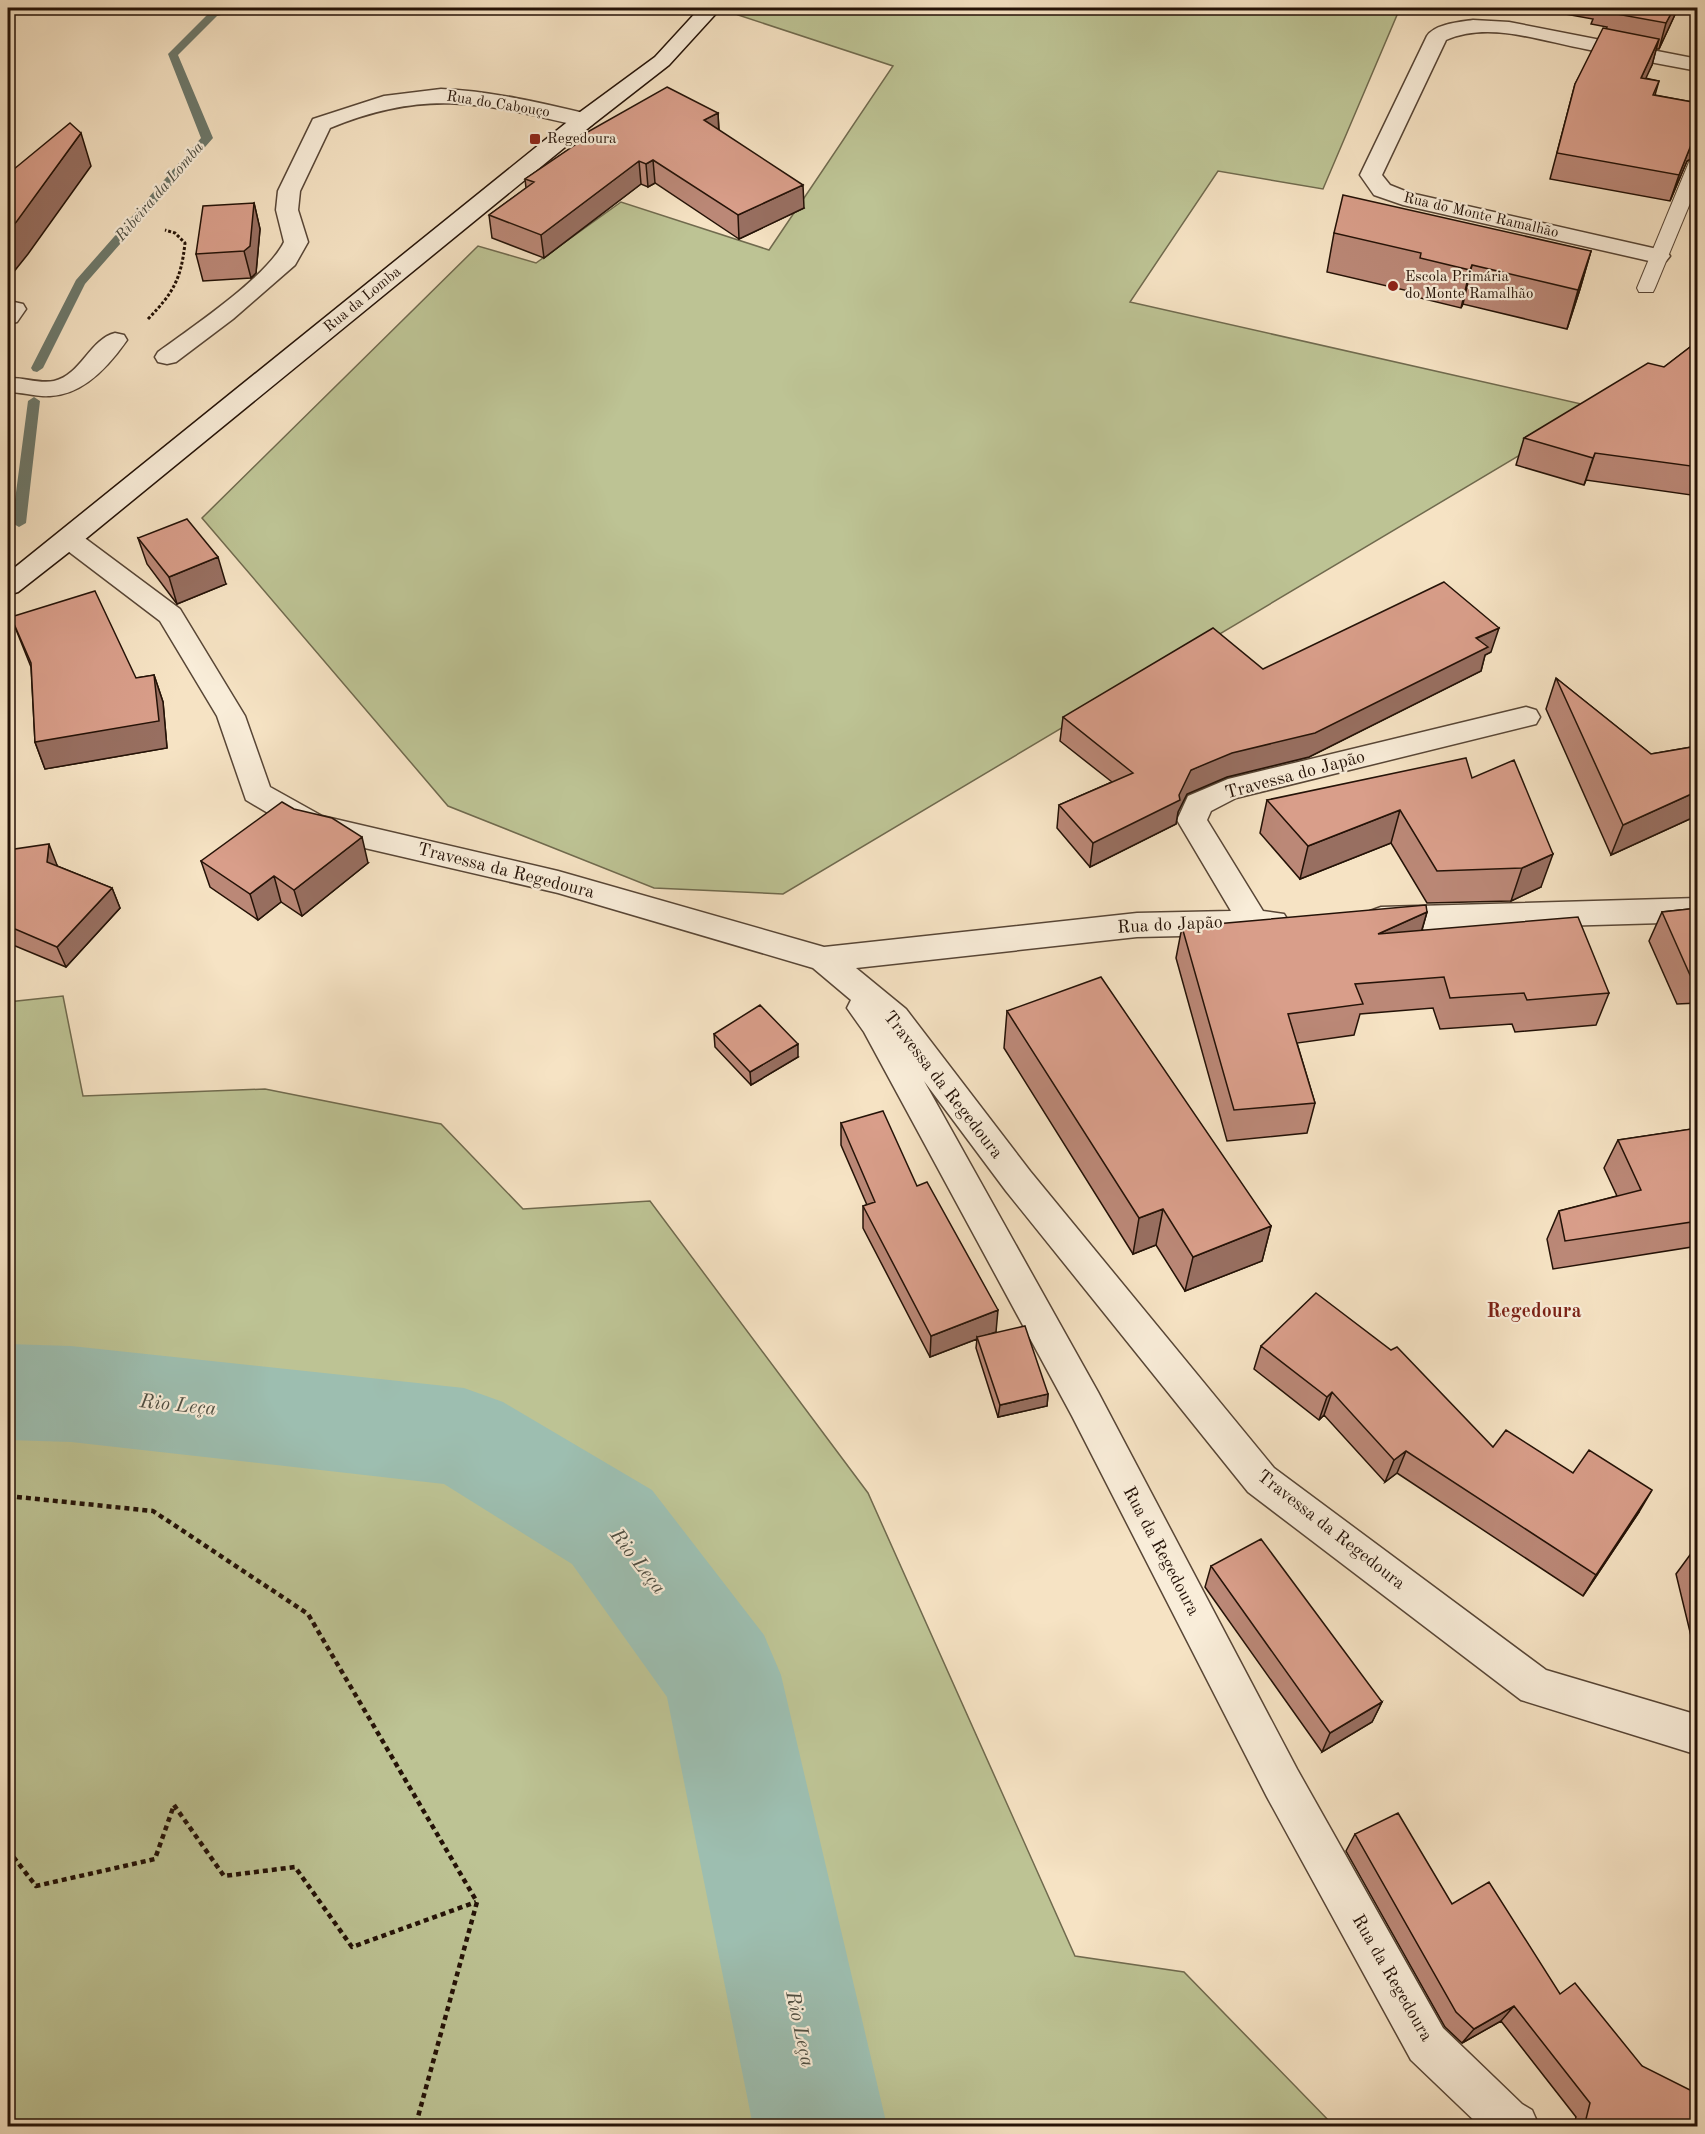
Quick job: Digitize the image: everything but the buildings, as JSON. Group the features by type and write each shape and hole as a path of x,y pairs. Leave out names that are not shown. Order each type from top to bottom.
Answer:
{"street":[{"name":"Rua da Lomba","path":"8,586 69,539 584,120 662,61 711,8"},
{"name":"Rua do Monte Ramalhão","path":"1658,256 1403,198 1382,190 1371,175 1437,36 1453,28 1478,24 1509,28 1698,65"},
{"name":"Rua do Cabouço","path":"167,357 224,314 287,260 296,242 287,210 289,191 321,124 368,106 425,95 455,96 584,120"},
{"path":"8,384 24,384 50,390 72,384 115,340"},
{"name":"Travessa da Regedoura","path":"69,539 170,615 231,716 256,793 304,820 313,825 558,882 824,959 895,1018 1018,1181 1261,1480 1535,1686 1698,1735"},
{"name":"Travessa do Japão","path":"1254,922 1192,820 1199,804 1228,790 1526,717"},
{"path":"1350,919 1698,910"},
{"name":"Rua do Japão","path":"824,959 1137,925 1302,921"},
{"name":"Rua da Regedoura","path":"824,959 881,1034 1085,1404 1282,1783 1427,2044 1516,2127"}],"lane":[{"path":"1646,288 1698,162"}],"path":[{"path":"115,340 139,328 176,288 183,266 185,243 175,233 165,230"},
{"path":"8,1496 153,1511 308,1614 477,1902 416,2124 413,2127"},
{"path":"8,1850 36,1886 155,1859 174,1805 224,1876 295,1867 352,1947 477,1902"}],"green space":[{"path":"746,8 1400,8 1323,189 1218,171 1130,302 1599,408 783,894 654,888 448,806 202,518 478,246 536,263 621,202 769,250 893,66 738,15"},
{"path":"63,996 83,1096 265,1089 441,1124 523,1209 650,1201 868,1493 1075,1956 1184,1972 1334,2126 8,2126 8,1002"}],"waterway":[{"name":"Ribeira da Lomba","path":"37,368 80,283 207,138 173,54 214,14 246,8"},
{"name":"Ribeira da Lomba","path":"19,523 34,401"},
{"name":"Rio Leça","path":"8,1392 71,1394 464,1437 612,1527 722,1675 820,2126"}],"place":[{"name":"Regedoura","path":"535,139"},
{"name":"Escola Primária do Monte Ramalhão","path":"1393,286"}],"district":[{"name":"Regedoura","path":"1534,1312"}]}
